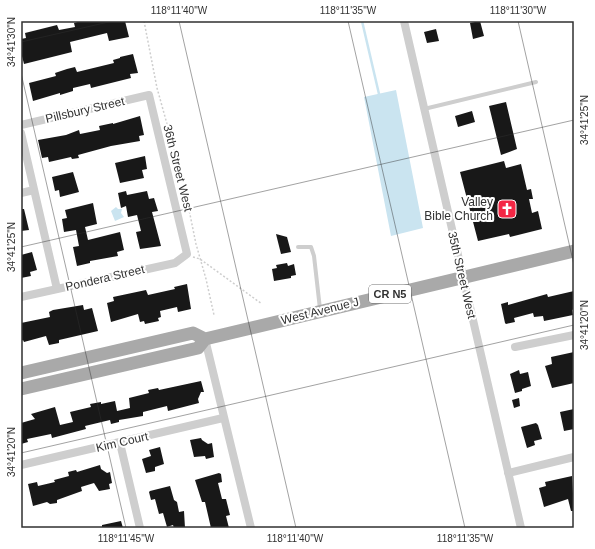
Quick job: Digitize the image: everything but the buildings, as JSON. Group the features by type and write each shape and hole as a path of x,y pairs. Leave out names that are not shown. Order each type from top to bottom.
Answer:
{"main road":[{"name":"West Avenue J","path":"21,389 198,348 205,339 574,251"},
{"name":"West Avenue J","path":"21,372 193,333 205,339"}],"street":[{"name":"35th Street West","path":"404,21 521,528"},
{"name":"Pillsbury Street","path":"21,125 149,95"},
{"name":"36th Street West","path":"149,95 187,254"},
{"path":"21,134 57,289"},
{"path":"21,193 34,190"},
{"name":"Pondera Street","path":"21,297 175,263 187,254"},
{"path":"515,347 574,335"},
{"path":"205,339 251,528"},
{"name":"Kim Court","path":"21,466 223,418"},
{"path":"120,443 140,528"},
{"path":"508,473 574,457"}],"lane":[{"path":"424,109 536,82"},
{"path":"298,247 311,247 317,275 320,311"}],"path":[{"name":"36th Street West","path":"144,21 157,88 184,185 214,315"},
{"path":"187,254 200,259 262,304"}],"water":[{"path":"396,90 423,228 391,236 364,97"},
{"path":"116,207 118,209 122,209 121,213 124,217 115,221 111,211"}],"waterway":[{"path":"362,21 379,94"}],"place":[{"name":"Valley Bible Church","path":"507,209"}]}
